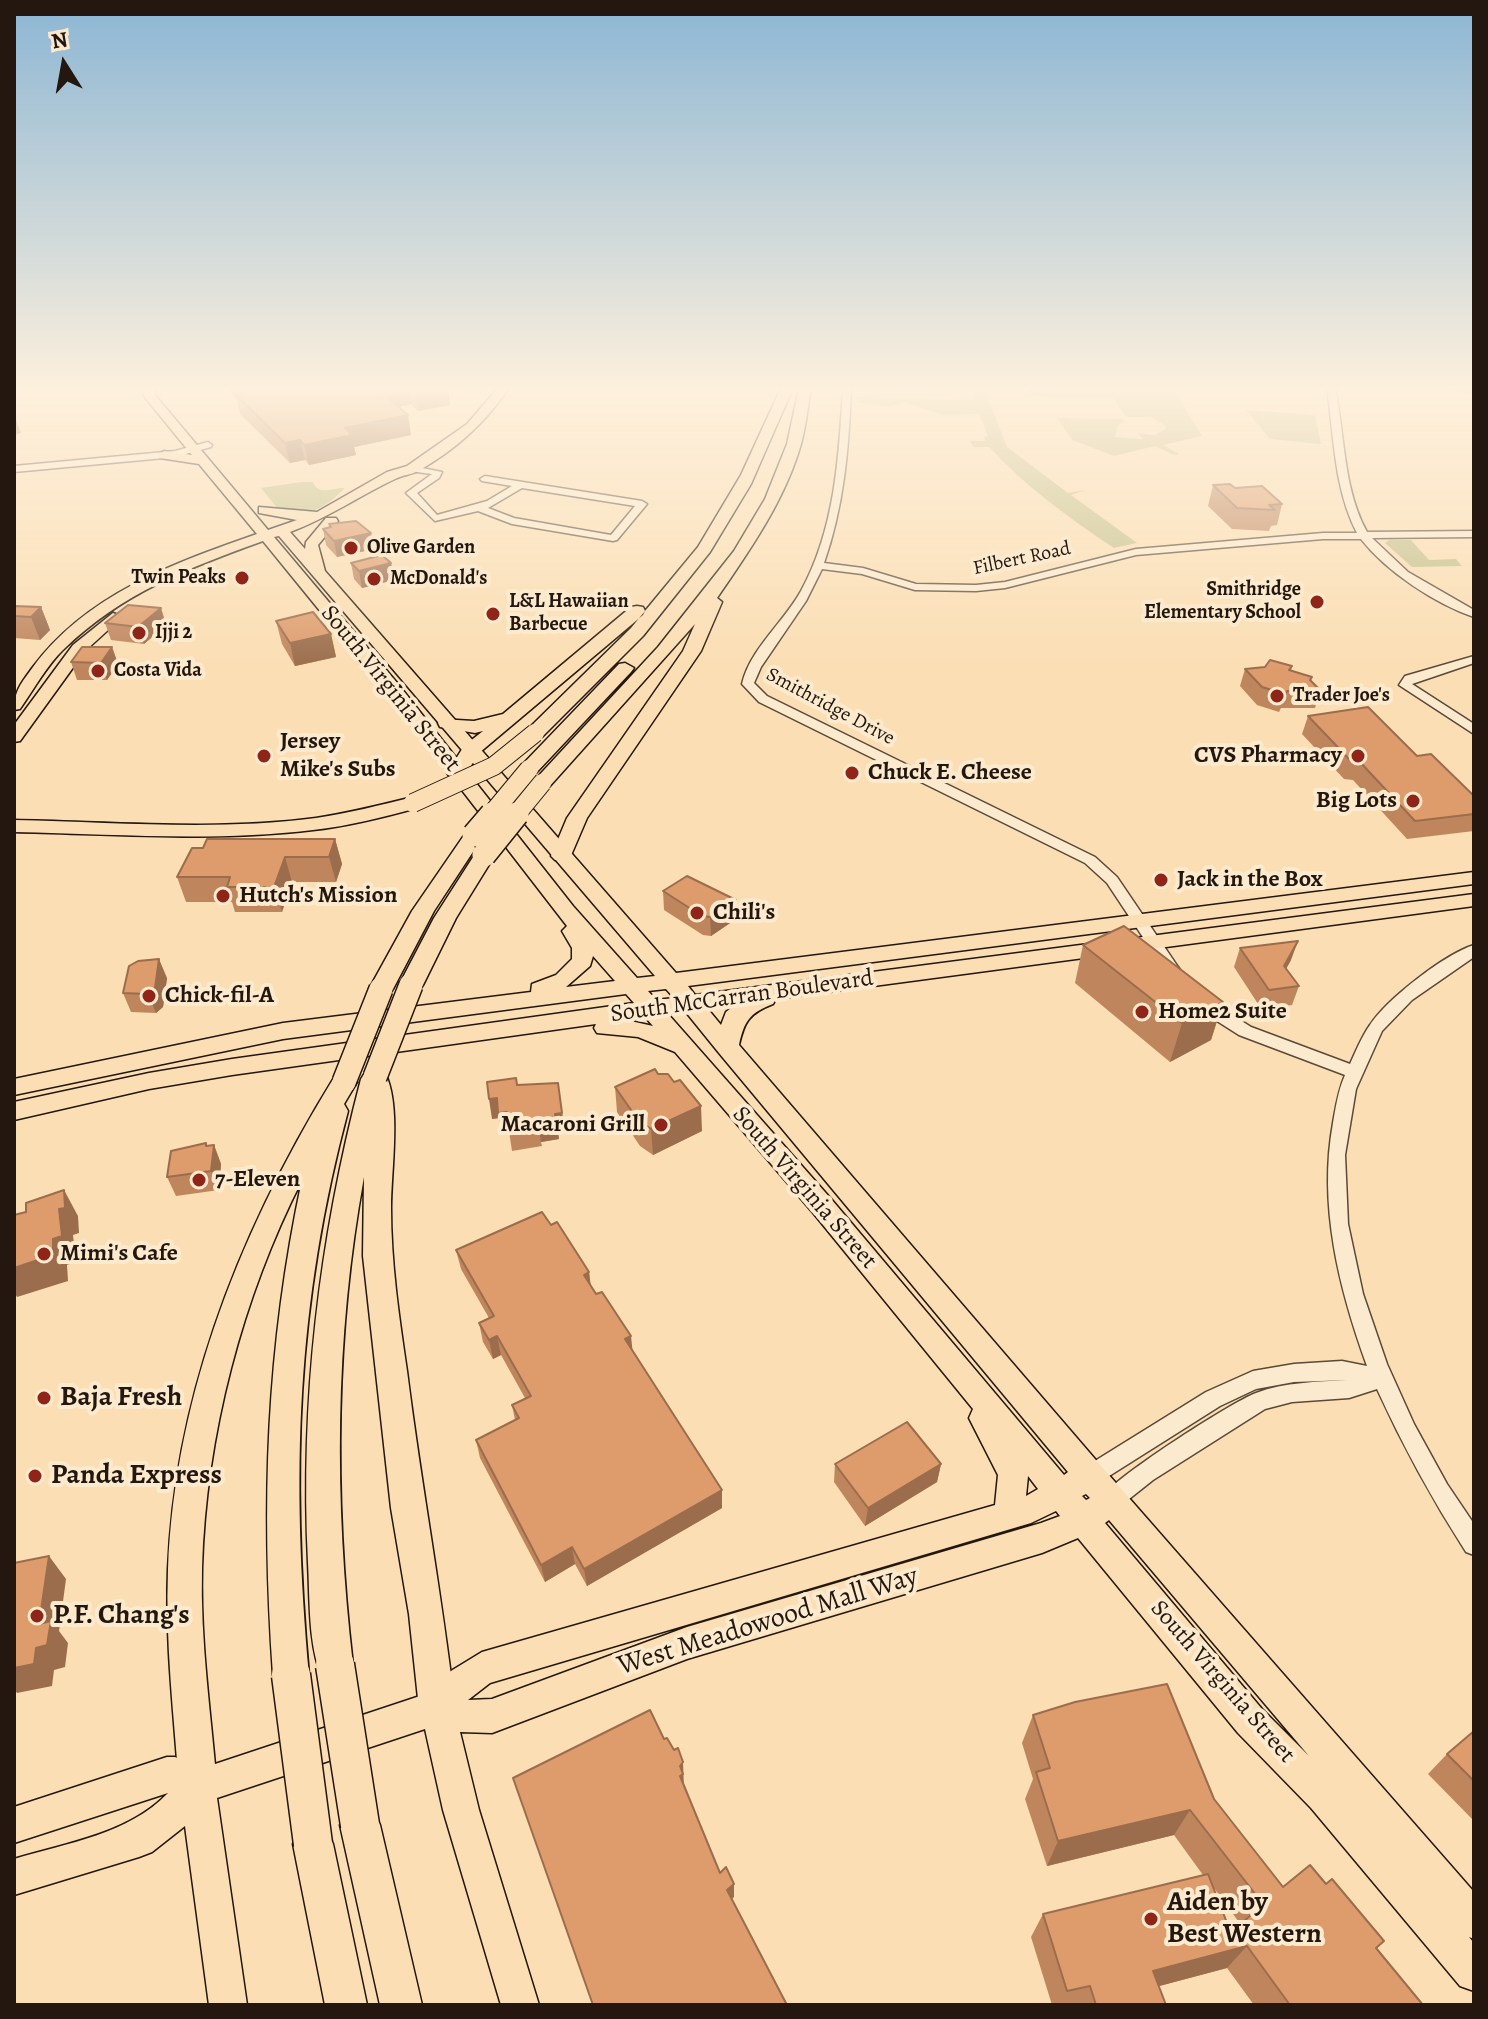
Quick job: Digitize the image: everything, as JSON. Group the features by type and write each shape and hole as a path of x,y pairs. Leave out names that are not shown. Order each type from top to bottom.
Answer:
{"highway":[{"path":"14,826 220,830 296,827 354,819 413,803 494,766 535,733 653,615 700,555 743,482"},
{"path":"401,2005 360,1825 335,1665 324,1524 323,1381 328,1306 359,1079 381,989 423,911 718,556 761,482"},
{"path":"535,776 681,630 731,565 778,482"},
{"path":"457,773 471,750 655,594 693,552 739,491"},
{"path":"562,856 567,837 584,806 692,651 731,565"},
{"path":"447,723 485,726 526,706"},
{"path":"346,2005 313,1844 291,1675 282,1503 289,1341 311,1201 359,1079 411,985 479,845"},
{"path":"359,1079 383,1113 377,1204 378,1268 408,1508 427,1614 437,1708"},
{"path":"198,1787 185,1589 187,1538 200,1443 212,1389 234,1315 280,1197 310,1135 359,1079"}],"main road":[{"name":"South Virginia Street","path":"223,482 628,986 823,1207 957,1371 1087,1498 1474,1920"},
{"path":"14,737 79,648 109,621 167,585 272,544 330,517 381,482"},
{"path":"14,705 49,655 76,629 133,589 200,559 240,536 244,524 237,501"},
{"name":"South Virginia Street","path":"330,517 290,516 260,504 272,544 319,575 690,1003 1087,1498 1250,1721 1324,1795 1474,1972"},
{"path":"319,575 311,545 330,517"},
{"path":"200,559 272,544"},
{"path":"367,658 387,653"},
{"name":"South McCarran Boulevard","path":"14,1087 283,1031 1474,878"},
{"path":"463,1008 547,987 564,980 581,966 582,948 548,889"},
{"name":"South McCarran Boulevard","path":"14,1111 232,1067 806,987 1474,900"},
{"path":"727,1047 734,1017 741,1010 806,987"},
{"path":"484,1033 562,1034 623,1025 650,1031 683,1048"},
{"path":"138,1084 167,1066 269,1046 278,1042 283,1031"},
{"path":"957,1371 1013,1474 1009,1515"},
{"name":"West Meadowood Mall Way","path":"14,1877 139,1839 168,1819 198,1787 437,1708 458,1686 482,1669 1009,1515 1087,1498"},
{"name":"West Meadowood Mall Way","path":"437,1708 466,1717 492,1716 687,1643 1042,1538 1087,1498"},
{"path":"437,1708 461,1810 520,2005"},
{"path":"14,1825 167,1775 175,1775 198,1787 228,2005"}],"street":[{"path":"427,482 411,493 435,518 482,509 502,500 520,485"},
{"path":"482,509 512,521 613,538 642,504 504,482"},
{"name":"Smithridge Drive","path":"838,482 836,503 819,565 793,614 749,673 751,690 763,699 1077,852 1103,870 1184,986 1208,1009 1245,1031 1354,1072"},
{"path":"1346,482 1350,504 1365,536 1413,579 1474,614"},
{"name":"Filbert Road","path":"819,565 863,571 915,587 976,588 1005,585 1136,552 1318,536 1474,534"},
{"path":"1474,659 1409,679 1405,685 1474,730"},
{"path":"1474,950 1439,971 1394,1008 1374,1031 1354,1072 1340,1123 1338,1198 1352,1293 1381,1378 1421,1459 1474,1544"},
{"path":"1087,1498 1213,1399 1253,1380 1342,1370 1381,1378"},
{"path":"1087,1498 1145,1473 1260,1401 1292,1393 1349,1389 1381,1378"}],"shaded area":[{"path":"313,482 322,490 345,488 322,507 300,511 278,509 261,488"},
{"path":"1026,482 1054,482 1068,493 1086,490 1071,495 1137,543 1114,548"},
{"path":"1389,540 1411,540 1429,560 1456,559 1462,566 1412,567 1385,543"}],"building":[{"path":"1230,484 1235,488 1262,486 1282,504 1269,505 1275,510 1237,508 1213,485"},
{"path":"356,521 371,533 334,541 323,529 331,527 329,524"},
{"path":"382,555 391,563 359,571 351,563"},
{"path":"128,605 161,608 138,627 105,623"},
{"path":"14,606 41,607 31,617 14,616"},
{"path":"313,612 331,634 290,643 276,621"},
{"path":"82,647 112,647 101,663 71,662"},
{"path":"1270,660 1292,666 1289,670 1312,677 1310,680 1320,690 1287,691 1285,694 1262,687 1245,669 1265,667"},
{"path":"1368,707 1417,756 1431,754 1474,796 1474,814 1415,821 1360,762 1351,761 1308,716"},
{"path":"207,839 335,839 329,857 285,857 274,887 227,887 230,877 177,877 192,848 203,848"},
{"path":"687,876 736,900 710,917 702,916 663,891"},
{"path":"1124,926 1223,1002 1182,1023 1083,945"},
{"path":"1298,941 1284,966 1299,986 1269,990 1240,948"},
{"path":"159,959 155,988 148,994 123,993 129,966 138,961"},
{"path":"655,1069 658,1074 668,1074 674,1082 680,1080 701,1106 651,1129 638,1120 615,1087"},
{"path":"516,1078 517,1085 558,1083 562,1113 555,1114 556,1120 538,1123 539,1127 509,1131 507,1112 498,1113 497,1098 489,1099 487,1082"},
{"path":"206,1143 206,1146 214,1145 211,1171 167,1177 171,1151"},
{"path":"64,1190 65,1208 59,1209 62,1236 53,1239 53,1255 14,1268 14,1215 26,1212 26,1203"},
{"path":"542,1212 551,1225 557,1222 589,1272 584,1275 596,1294 602,1292 631,1336 625,1339 722,1490 584,1569 572,1547 541,1565 476,1440 519,1418 512,1405 531,1396 497,1336 489,1340 479,1323 494,1316 456,1250"},
{"path":"907,1422 941,1464 868,1508 835,1464"},
{"path":"49,1556 39,1624 51,1621 47,1645 36,1648 34,1664 14,1668 14,1563"},
{"path":"1167,1684 1214,1799 1283,1887 1310,1865 1326,1884 1332,1879 1384,1941 1376,1948 1423,2005 1290,2005 1247,1946 1153,1971 1166,2005 1096,2005 1090,1986 1067,1991 1043,1914 1208,1874 1231,1933 1263,1904 1190,1810 1058,1841 1036,1772 1050,1768 1033,1715 1075,1702"},
{"path":"650,1710 664,1739 667,1738 674,1750 678,1748 683,1762 680,1766 683,1774 680,1776 720,1873 726,1867 734,1884 727,1890 787,2005 593,2005 513,1778"},
{"path":"1474,1731 1474,1781 1447,1754"}],"place":[{"name":"Olive Garden","path":"351,548"},
{"name":"Twin Peaks","path":"242,578"},
{"name":"McDonald's","path":"374,579"},
{"name":"Smithridge Elementary School","path":"1317,602"},
{"name":"L&L Hawaiian Barbecue","path":"493,614"},
{"name":"Ijji 2","path":"139,633"},
{"name":"Costa Vida","path":"98,671"},
{"name":"Trader Joe's","path":"1277,696"},
{"name":"Jersey Mike's Subs","path":"264,756"},
{"name":"CVS Pharmacy","path":"1358,756"},
{"name":"Chuck E. Cheese","path":"852,773"},
{"name":"Big Lots","path":"1413,801"},
{"name":"Jack in the Box","path":"1161,880"},
{"name":"Hutch's Mission","path":"223,896"},
{"name":"Chili's","path":"697,913"},
{"name":"Chick-fil-A","path":"149,996"},
{"name":"Home2 Suite","path":"1142,1012"},
{"name":"Macaroni Grill","path":"661,1125"},
{"name":"7-Eleven","path":"199,1180"},
{"name":"Mimi's Cafe","path":"44,1254"},
{"name":"Baja Fresh","path":"44,1398"},
{"name":"Panda Express","path":"35,1476"},
{"name":"P.F. Chang's","path":"37,1616"},
{"name":"Aiden by Best Western","path":"1151,1919"}]}
